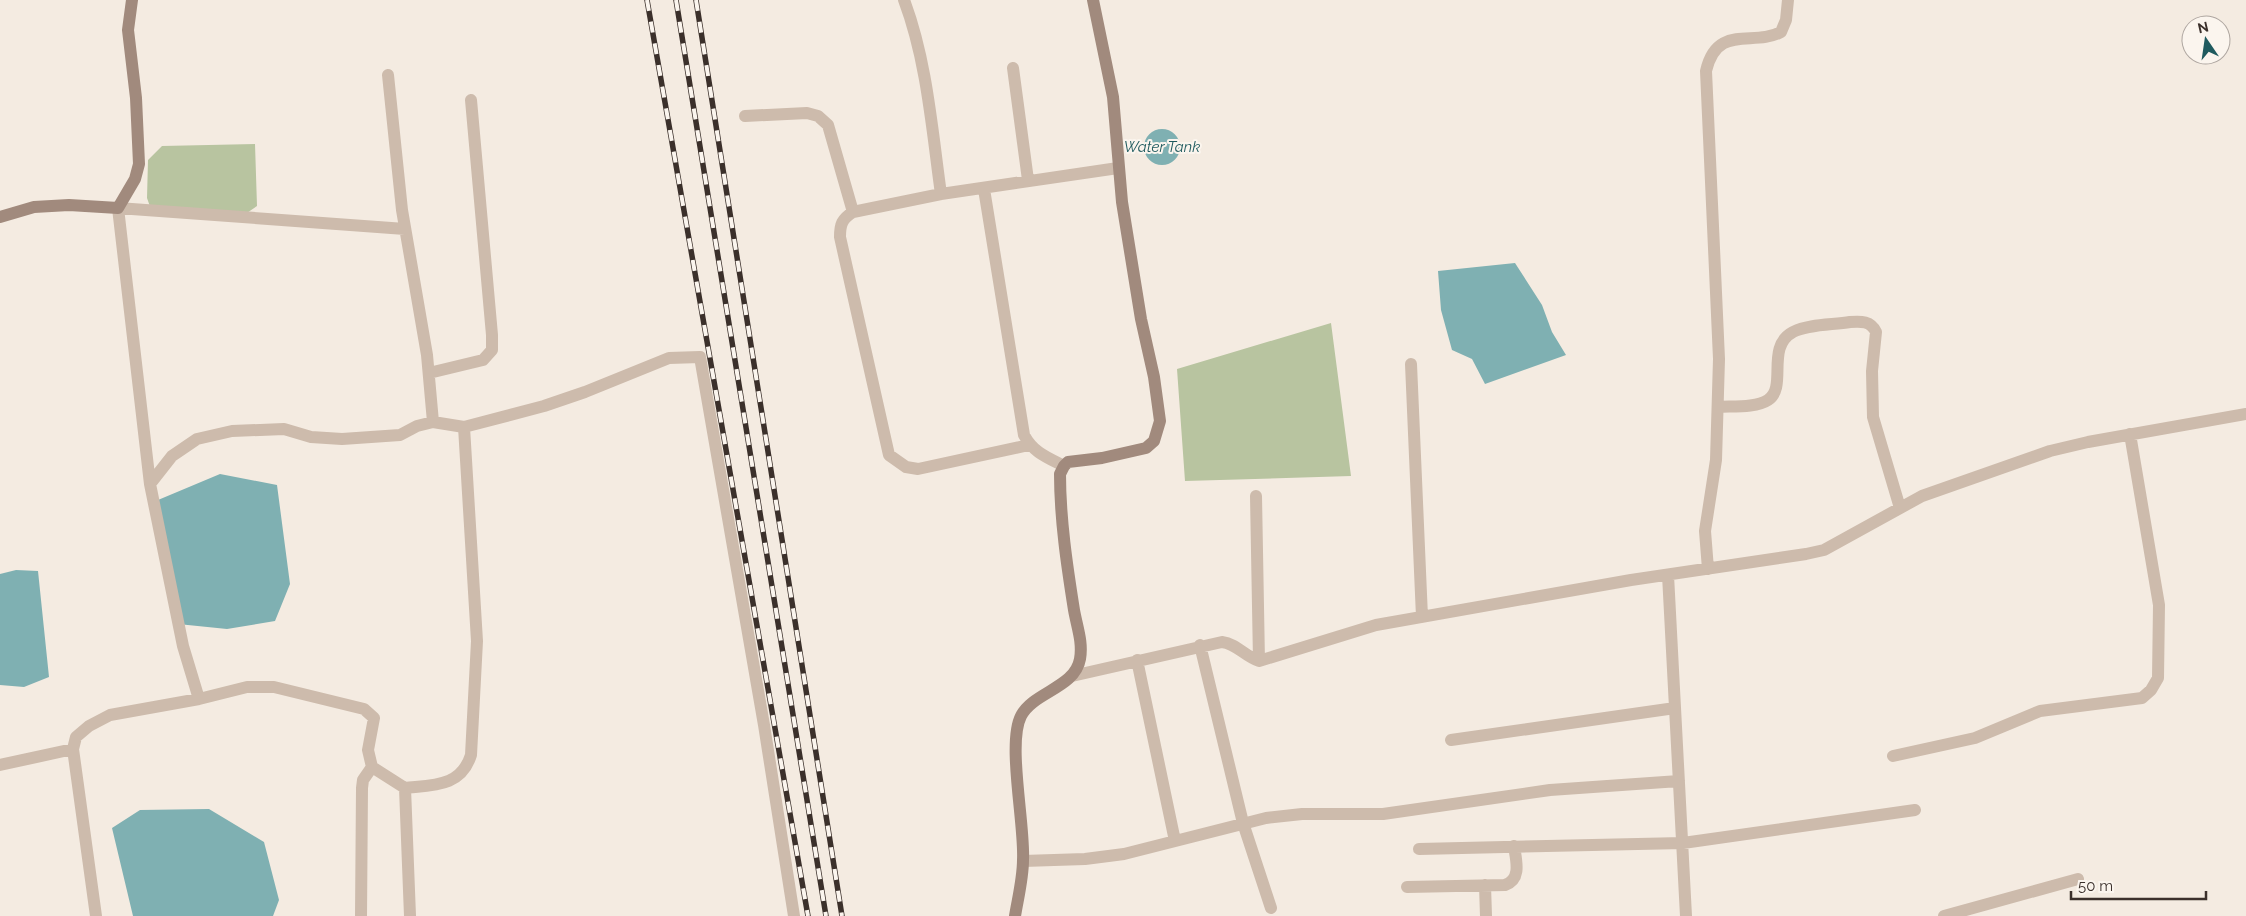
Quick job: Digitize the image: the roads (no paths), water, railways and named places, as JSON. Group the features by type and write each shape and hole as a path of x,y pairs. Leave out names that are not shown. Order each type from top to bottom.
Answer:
{"street":[{"path":"132,0 128,30 136,98 139,164 135,180 118,208 150,484 183,646 199,699"},
{"path":"904,0 911,19 925,88 942,194"},
{"path":"1072,676 1080,660 1080,634 1074,612 1061,503 1060,474 1068,462 1102,458 1146,448 1154,441 1158,432 1159,414 1154,378 1141,319 1118,168 1117,125 1113,97 1093,0"},
{"path":"1708,569 1705,531 1716,460 1719,359 1706,71 1709,60 1724,43 1735,39 1781,32 1786,20 1788,0"},
{"path":"1013,68 1028,180"},
{"path":"388,75 405,229 429,373 433,422"},
{"path":"429,373 483,360 492,350 471,100"},
{"path":"745,116 808,113 818,116 828,125 854,212"},
{"path":"1029,445 918,468 906,467 889,455 840,237 840,226 844,217 854,212 942,194 1118,168"},
{"path":"984,189 1020,423 1029,445 1037,453 1064,466"},
{"path":"0,217 34,207 69,205 405,229"},
{"path":"1718,407 1762,403 1769,400 1774,393 1778,351 1782,341 1792,332 1867,322 1876,332 1872,371 1872,417 1900,508"},
{"path":"150,484 172,456 197,439 232,431 284,429 311,437 342,438 400,435 417,426 433,422 464,427 544,406 585,392 669,358 700,356 764,725 794,916"},
{"path":"1411,364 1422,617"},
{"path":"1015,916 1023,861 1016,765 1017,736 1021,716 1031,704 1072,676 1200,645 1222,642 1232,643 1246,656 1259,661 1376,625 1824,550 1922,496 2050,451 2130,434 2246,414"},
{"path":"96,916 74,749 76,737 89,726 110,715 199,699 247,687 274,687 364,708 374,718 368,750 372,767 405,788 434,785 460,776 468,767 472,755 477,641 464,427"},
{"path":"1893,756 1975,738 2040,711 2142,698 2151,690 2158,678 2159,606 2130,434"},
{"path":"1256,496 1259,661"},
{"path":"1668,575 1686,916"},
{"path":"1200,645 1243,823 1271,908"},
{"path":"1137,660 1175,841"},
{"path":"1451,740 1675,708"},
{"path":"0,765 74,749"},
{"path":"361,916 362,788 363,780 372,767"},
{"path":"1023,861 1106,857 1266,818 1302,814 1383,814 1550,790 1679,781"},
{"path":"405,788 410,916"},
{"path":"1419,849 1683,844 1915,810"},
{"path":"1407,887 1485,885 1512,882 1516,876 1517,867 1514,846"},
{"path":"1944,916 2078,879"},
{"path":"1485,885 1486,916"}],"water":[{"name":"Water Tank","path":"1162,129 1169,130 1175,134 1179,140 1179,154 1175,160 1169,164 1162,165 1155,164 1149,160 1145,154 1144,147 1145,140 1149,134 1155,130"},
{"path":"1515,263 1542,305 1552,332 1566,355 1485,384 1472,359 1452,350 1441,310 1438,271"},
{"path":"220,474 277,485 290,584 275,621 227,629 178,624 158,500"},
{"path":"16,570 38,571 49,677 24,687 0,685 0,574"},
{"path":"209,809 264,842 279,900 273,916 133,916 112,828 140,810"}],"railway":[{"path":"647,0 808,916"},
{"path":"676,0 826,916"},
{"path":"696,0 842,916"}]}
